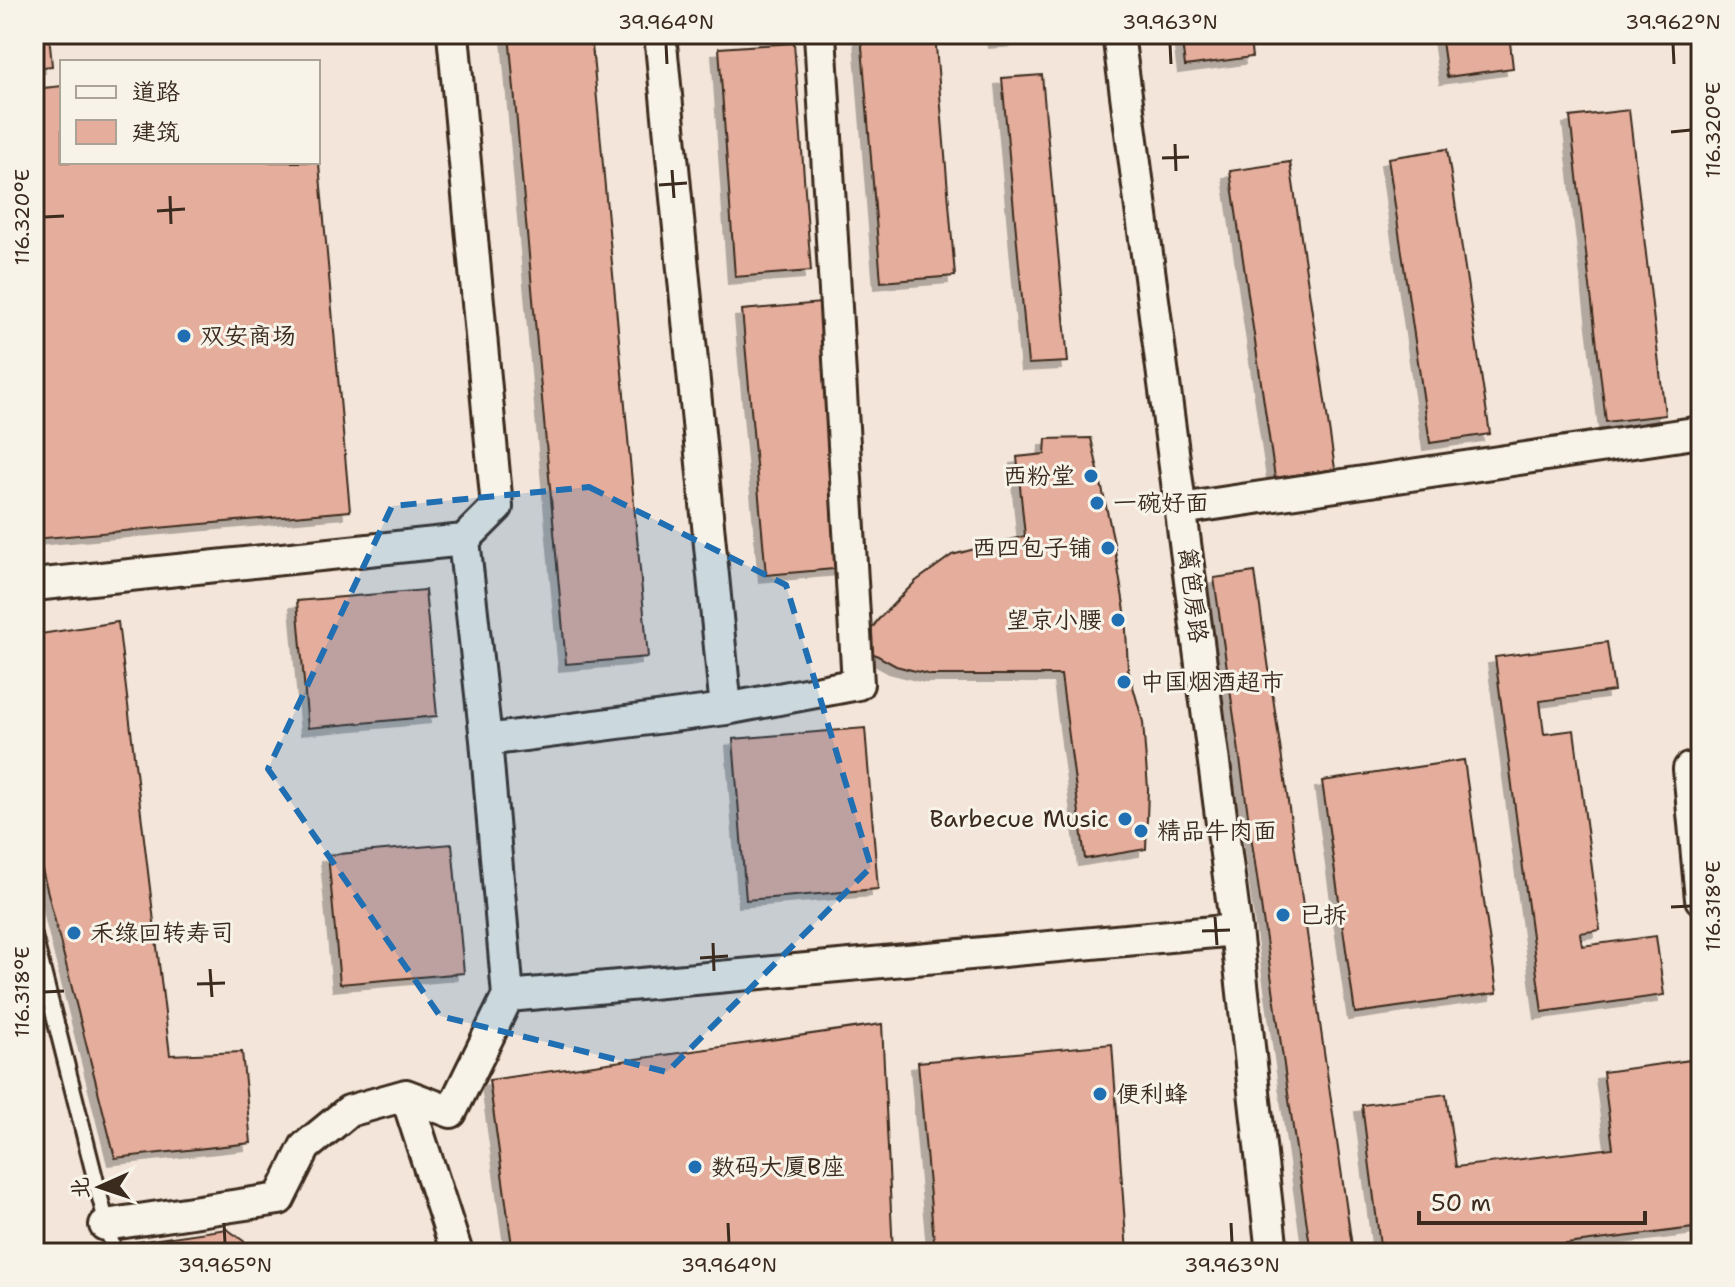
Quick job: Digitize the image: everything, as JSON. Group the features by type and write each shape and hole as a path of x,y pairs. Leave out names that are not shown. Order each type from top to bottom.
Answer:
{"street":[{"path":"34,585 464,540 497,507 453,34"},
{"path":"660,34 726,709"},
{"path":"486,740 726,709 858,684 820,34"},
{"name":"篱笆房路","path":"1118,34 1236,930 1272,1253"},
{"path":"1181,509 1701,432"},
{"path":"110,1239 279,1199 305,1147 349,1111 406,1095 451,1112 508,996 486,740 464,540"},
{"path":"1689,769 1701,899"},
{"path":"508,996 1236,930"},
{"path":"406,1095 457,1253"}],"lane":[{"path":"34,936 110,1239"}],"highlighted area":[{"path":"589,487 786,585 871,867 667,1072 440,1016 268,769 392,506"}],"building":[{"path":"34,34 49,34 52,66 34,68"},
{"path":"509,34 591,34 648,657 566,664"},
{"path":"861,34 935,34 955,276 881,282"},
{"path":"994,34 1032,34 1033,38 995,41"},
{"path":"1181,34 1249,34 1252,57 1185,66"},
{"path":"1441,34 1509,34 1513,68 1447,77"},
{"path":"794,43 811,271 735,277 719,48"},
{"path":"1042,75 1068,362 1028,364 1002,78"},
{"name":"双安商场","path":"60,86 60,164 319,164 350,511 34,539 34,89"},
{"path":"1629,110 1665,415 1606,422 1570,117"},
{"path":"1447,149 1490,434 1430,443 1388,158"},
{"path":"1290,162 1335,469 1275,478 1230,171"},
{"path":"821,303 845,568 766,575 742,310"},
{"path":"1091,438 1125,611 1128,669 1143,722 1148,789 1146,849 1085,859 1061,675 931,675 896,666 865,649 866,637 878,620 916,581 952,555 1025,536 1017,457 1045,454 1046,439"},
{"name":"已拆","path":"1255,572 1353,1253 1311,1253 1214,578"},
{"path":"425,590 437,716 308,728 297,601"},
{"path":"118,622 170,1055 242,1052 251,1143 115,1158 34,838 34,635"},
{"path":"1607,642 1614,691 1540,701 1544,734 1574,730 1600,930 1580,933 1582,946 1656,936 1664,995 1542,1012 1495,657"},
{"path":"865,728 878,889 746,900 733,739"},
{"path":"1464,760 1497,993 1355,1013 1322,781"},
{"path":"452,844 464,973 340,984 328,855"},
{"name":"数码大厦B座","path":"882,1024 893,1253 513,1253 489,1080"},
{"path":"1112,1044 1127,1253 935,1253 918,1062"},
{"path":"1691,1060 1701,1137 1701,1227 1496,1253 1381,1253 1362,1105 1446,1094 1456,1167 1613,1148 1603,1072"},
{"path":"227,1229 260,1253 140,1253 137,1242"}],"place":[{"name":"双安商场","path":"184,336"},
{"name":"西粉堂","path":"1091,476"},
{"name":"一碗好面","path":"1097,503"},
{"name":"西四包子铺","path":"1108,548"},
{"name":"望京小腰","path":"1118,620"},
{"name":"中国烟酒超市","path":"1124,682"},
{"name":"Barbecue Music","path":"1125,819"},
{"name":"精品牛肉面","path":"1141,831"},
{"name":"已拆","path":"1283,915"},
{"name":"禾绿回转寿司","path":"74,933"},
{"name":"便利蜂","path":"1100,1094"},
{"name":"数码大厦B座","path":"695,1167"}]}
